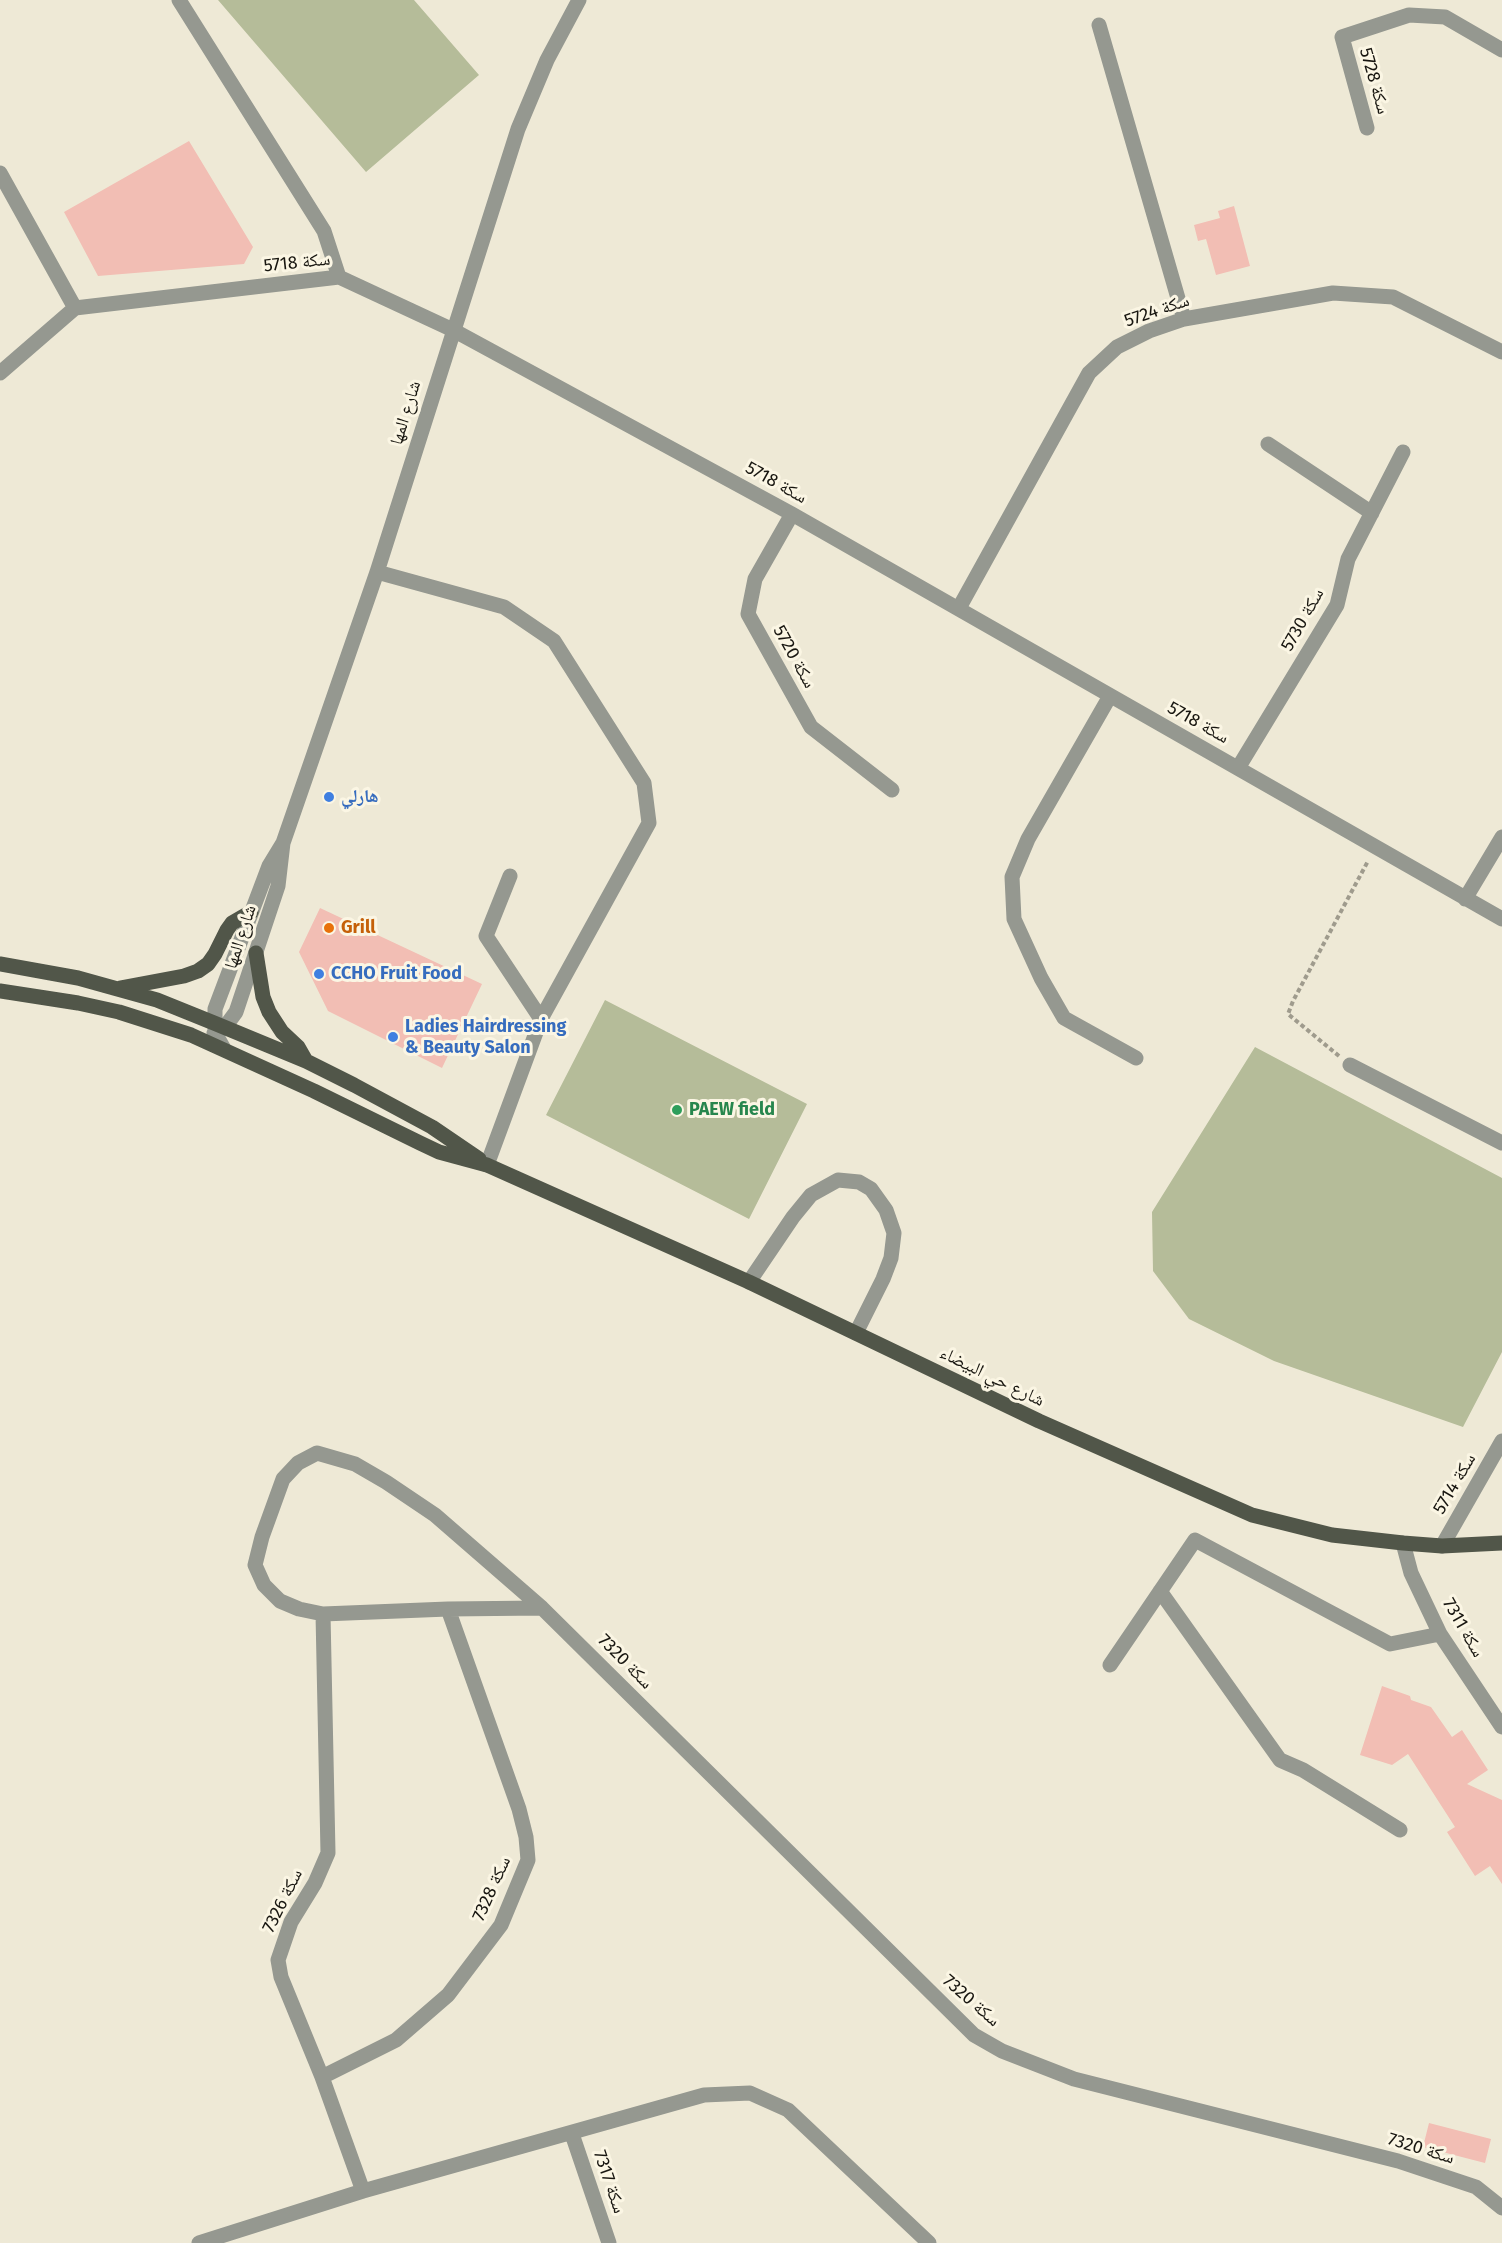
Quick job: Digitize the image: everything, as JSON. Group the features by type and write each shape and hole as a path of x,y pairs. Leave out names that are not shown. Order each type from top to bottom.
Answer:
{"main road":[{"path":"117,989 184,976 198,971 208,964 232,923 251,912"},
{"path":"256,953 263,997 269,1012 282,1032 298,1047 306,1061"},
{"path":"0,964 78,978 157,1000 218,1028 306,1061 432,1127 487,1165"},
{"path":"0,991 119,1012 191,1035 439,1152 487,1165"},
{"name":"شارع حي البيضاء","path":"487,1165 749,1282 1039,1421 1252,1515 1332,1535 1403,1544 1442,1546 1502,1544"}],"street":[{"path":"179,0 324,231 339,277"},
{"name":"شارع المها","path":"218,1028 236,1012 256,953 278,886 283,843 376,572 518,129 547,60 579,0"},
{"name":"سكة 5728","path":"1367,128 1342,37 1409,15 1436,16 1445,17 1502,50"},
{"path":"1099,24 1184,319"},
{"path":"0,173 75,308 0,373"},
{"name":"سكة 5718","path":"75,308 339,277 453,330 792,514 1502,920"},
{"name":"سكة 5724","path":"958,608 1089,373 1118,346 1149,331 1184,319 1333,293 1393,297 1502,352"},
{"path":"1268,444 1372,513"},
{"name":"سكة 5730","path":"1238,768 1337,605 1348,559 1403,452"},
{"name":"سكة 5720","path":"792,514 755,579 747,614 811,727 892,790"},
{"path":"376,572 504,607 554,642 644,783 649,823 541,1019 487,1165"},
{"path":"1110,696 1028,839 1012,877 1014,919 1041,978 1064,1018 1136,1058"},
{"path":"1465,899 1502,837"},
{"name":"شارع المها","path":"218,1028 215,1009 269,866 283,843"},
{"path":"510,876 486,936 541,1019"},
{"path":"191,1035 203,1036 218,1028 224,1049"},
{"path":"1350,1065 1502,1143"},
{"path":"749,1282 793,1217 811,1195 838,1180 859,1182 871,1189 886,1210 894,1233 891,1258 856,1333"},
{"name":"سكة 5714","path":"1442,1546 1502,1441"},
{"name":"سكة 7320","path":"542,1608 448,1608 323,1614 299,1609 280,1601 264,1585 255,1565 262,1537 283,1479 298,1463 317,1453 355,1464 435,1515 542,1608 974,2035 1012,2055 1074,2079 1410,2164 1476,2187 1502,2208"},
{"path":"1110,1665 1195,1540 1390,1644 1440,1634"},
{"name":"سكة 7311","path":"1403,1544 1411,1573 1440,1634 1502,1726"},
{"path":"1160,1591 1280,1760 1303,1770 1400,1830"},
{"name":"سكة 7328","path":"322,2077 396,2040 447,1995 501,1925 528,1860 526,1837 519,1809 448,1608"},
{"name":"سكة 7326","path":"323,1614 328,1853 315,1883 291,1922 278,1960 281,1977 322,2077 363,2191"},
{"path":"199,2243 363,2191 704,2095 750,2093 788,2110 929,2243"},
{"name":"سكة 7317","path":"572,2134 609,2243"}],"path":[{"path":"1350,1065 1288,1014 1376,848"}],"green space":[{"path":"218,0 414,0 479,75 366,172"},
{"name":"PAEW field","path":"605,1000 807,1104 749,1219 546,1115"},
{"path":"1255,1047 1502,1178 1502,1352 1463,1427 1274,1361 1189,1319 1153,1271 1152,1212"}],"building":[{"path":"189,141 253,247 244,264 98,276 64,212"},
{"path":"1234,206 1250,266 1216,275 1206,239 1198,241 1194,225 1220,218 1218,211"},
{"path":"320,908 482,984 442,1068 328,1011 299,952"},
{"path":"1382,1686 1410,1696 1411,1700 1431,1707 1452,1737 1462,1730 1488,1770 1467,1784 1502,1800 1502,1884 1490,1866 1475,1876 1447,1832 1455,1827 1408,1754 1392,1765 1360,1755"},
{"path":"1429,2123 1491,2139 1485,2163 1423,2147"}],"place":[{"name":"هارلي","path":"329,797"},
{"name":"Grill","path":"329,928"},
{"name":"CCHO Fruit Food","path":"319,974"},
{"name":"Ladies Hairdressing & Beauty Salon","path":"393,1037"},
{"name":"PAEW field","path":"677,1110"}]}
